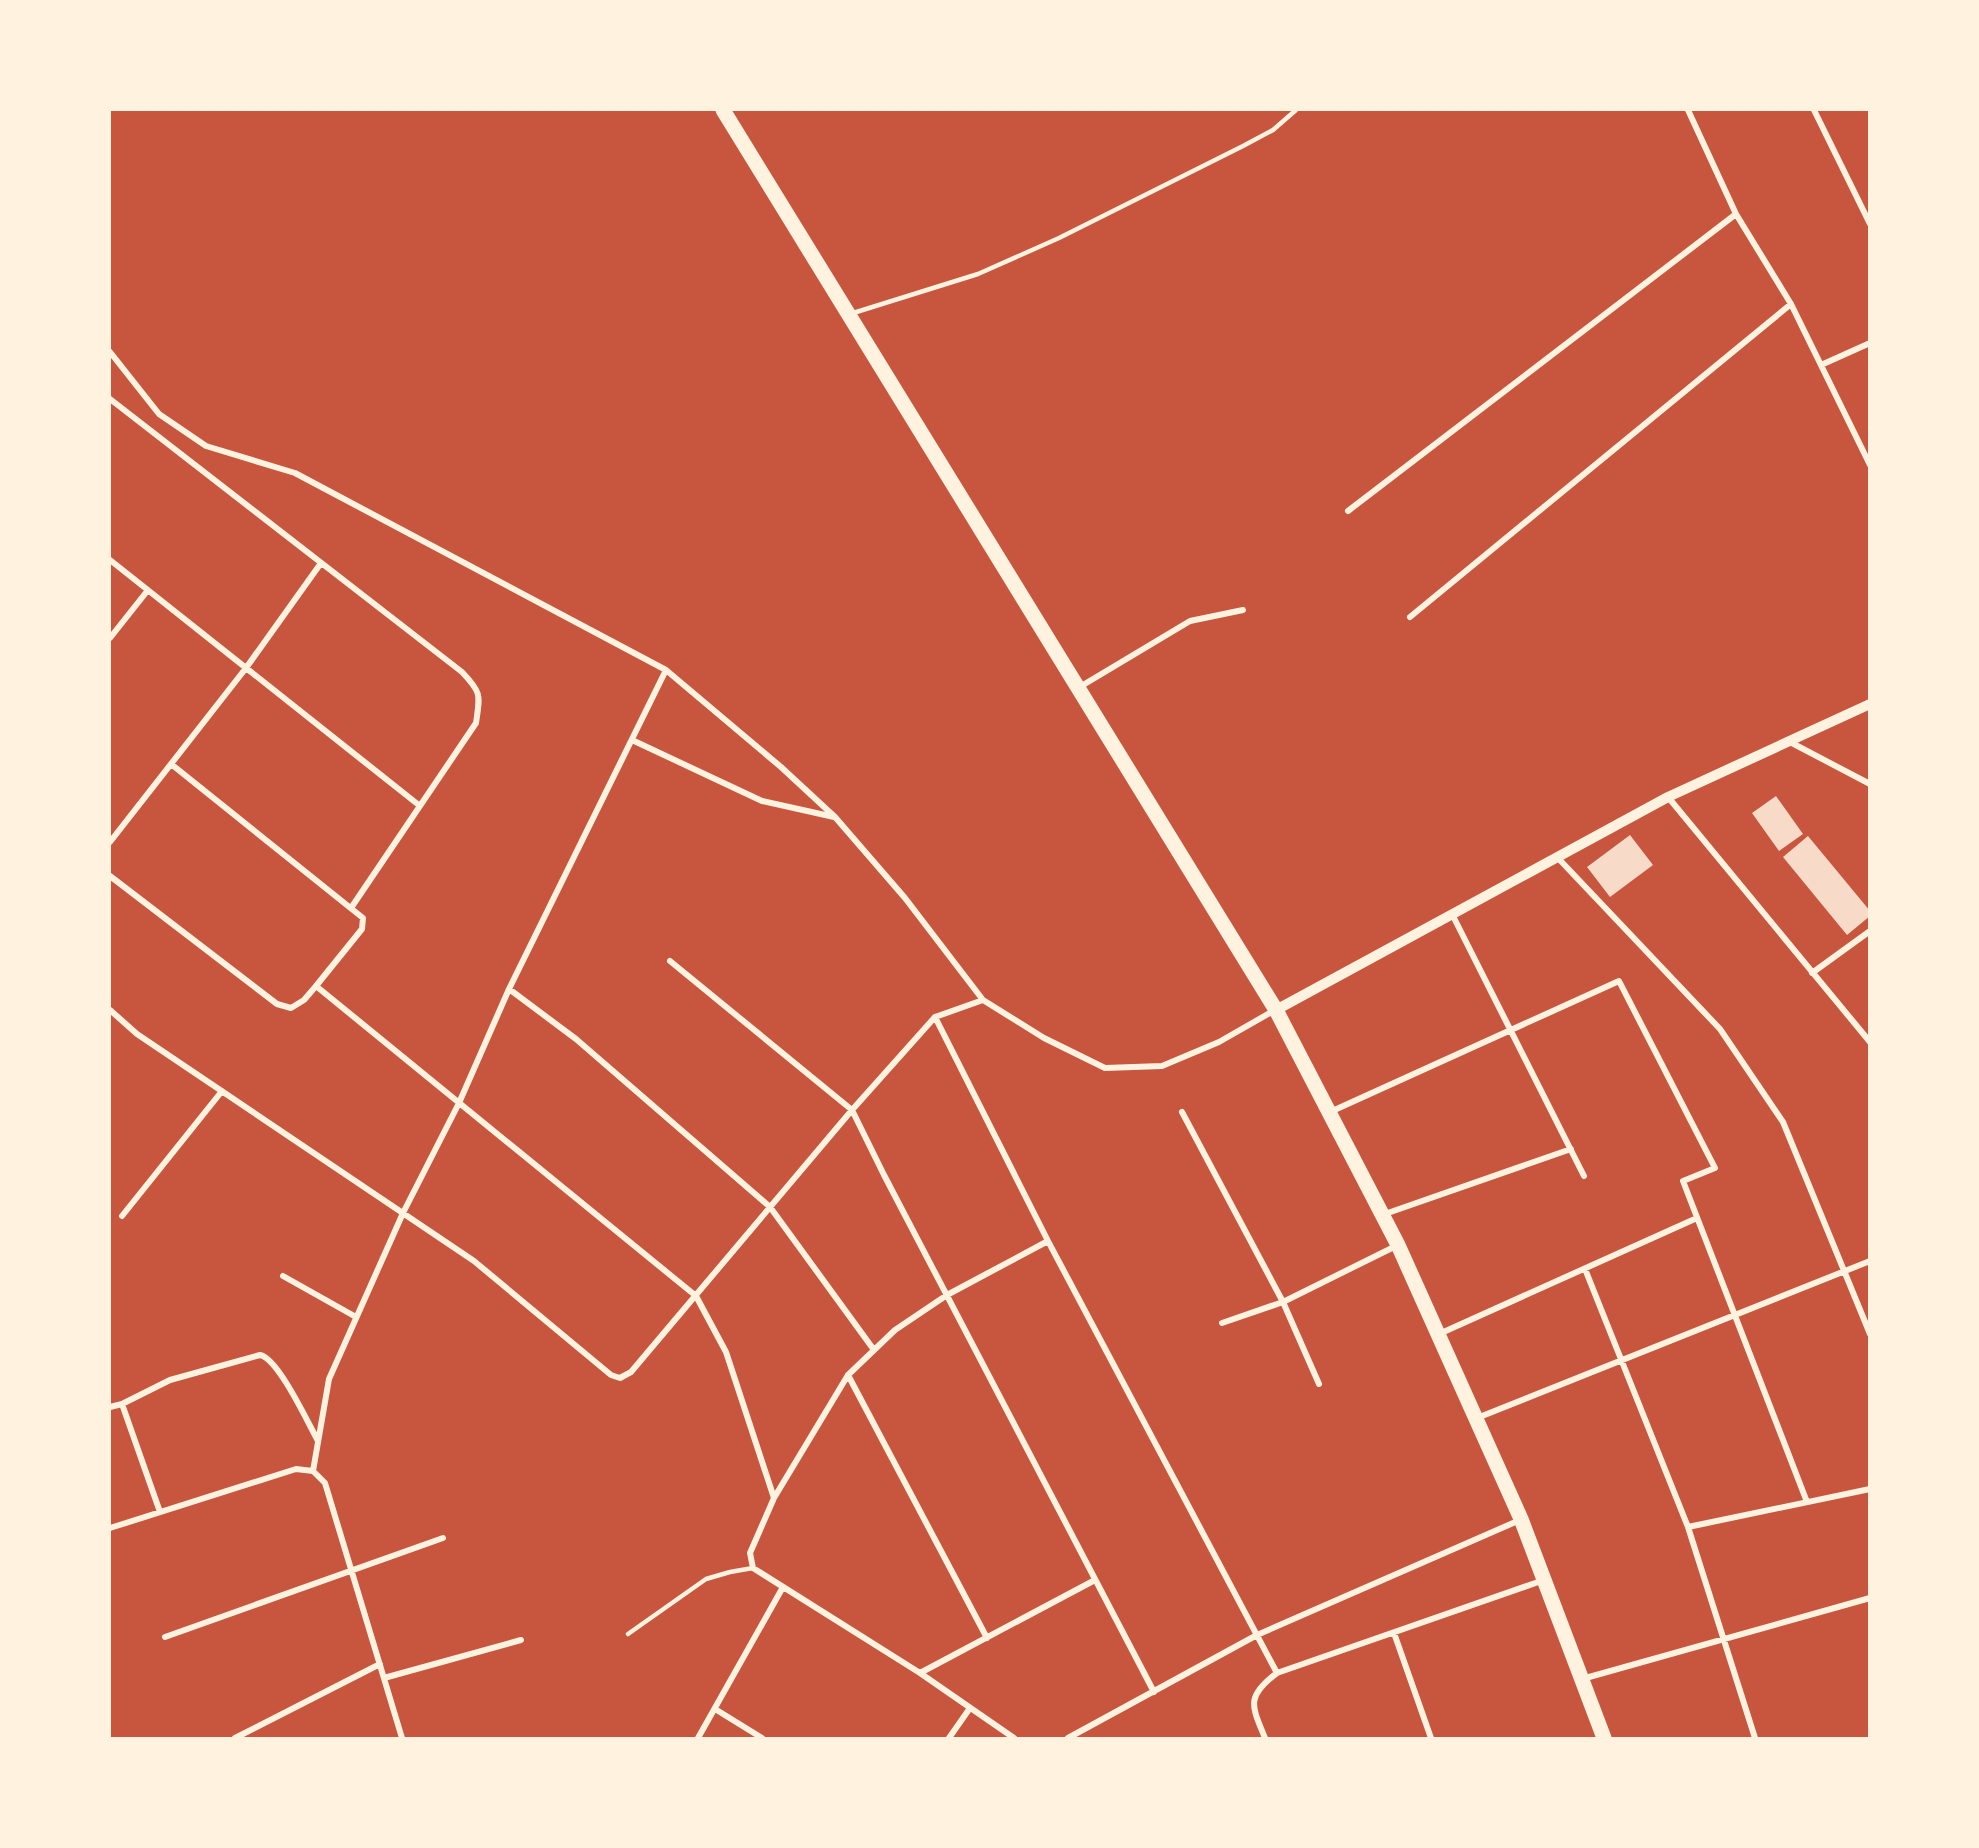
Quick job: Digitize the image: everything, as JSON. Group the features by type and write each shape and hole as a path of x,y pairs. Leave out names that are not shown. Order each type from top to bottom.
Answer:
{"main road":[{"path":"723,110 1276,1010 1398,1245 1439,1335 1521,1520 1604,1738"}],"street":[{"path":"1688,110 1736,214 1791,304 1869,465"},
{"path":"1814,110 1869,224"},
{"path":"1348,511 1736,214"},
{"path":"1410,617 1791,304"},
{"path":"1821,365 1869,343"},
{"path":"110,352 159,414 206,446 295,473 666,670 782,767 835,817 905,898 983,1000 1044,1038 1105,1068 1162,1066 1219,1042 1668,796 1869,704"},
{"path":"110,399 462,672 477,687 479,702 476,723 351,908"},
{"path":"110,560 420,806"},
{"path":"110,842 246,668 321,563"},
{"path":"110,638 148,590"},
{"path":"1077,689 1190,621 1243,610"},
{"path":"313,1470 329,1378 403,1213 459,1103 509,989 666,670"},
{"path":"632,740 762,801 835,817"},
{"path":"1788,741 1869,784"},
{"path":"110,876 277,1004 291,1008 304,1000 362,929 363,918 171,764"},
{"path":"1668,796 1868,1038"},
{"path":"1557,857 1720,1029 1783,1122 1869,1334"},
{"path":"1452,914 1584,1176"},
{"path":"1812,973 1869,932"},
{"path":"670,961 852,1110 884,1176 1154,1692"},
{"path":"1329,1113 1618,981 1715,1168 1683,1181 1807,1502"},
{"path":"316,986 696,1296 726,1352 774,1498"},
{"path":"509,989 576,1039 770,1208 874,1350"},
{"path":"110,1010 137,1034 474,1261 611,1375 620,1378 631,1372 852,1110 935,1017 983,1000"},
{"path":"935,1017 1048,1241 1277,1673"},
{"path":"122,1216 222,1091"},
{"path":"1182,1112 1283,1302 1319,1384"},
{"path":"1382,1215 1571,1149"},
{"path":"1439,1335 1697,1218"},
{"path":"1014,1738 920,1673 753,1568 750,1553 774,1498 848,1375 894,1330 947,1296 1048,1241"},
{"path":"1222,1323 1283,1302 1398,1245"},
{"path":"1476,1418 1869,1261"},
{"path":"1585,1269 1688,1527 1755,1738"},
{"path":"283,1276 356,1317"},
{"path":"110,1407 122,1404 170,1380 260,1355 267,1356 279,1369 318,1442"},
{"path":"848,1375 987,1638"},
{"path":"122,1404 160,1512"},
{"path":"110,1528 297,1469 313,1470 325,1483 402,1738"},
{"path":"1688,1527 1869,1489"},
{"path":"1068,1738 1257,1635 1521,1520"},
{"path":"165,1637 443,1538"},
{"path":"920,1673 1095,1580"},
{"path":"1265,1738 1253,1707 1260,1686 1277,1673 1545,1580"},
{"path":"698,1738 783,1587"},
{"path":"1582,1679 1869,1598"},
{"path":"1394,1633 1431,1738"},
{"path":"384,1678 521,1640"},
{"path":"235,1738 380,1664"},
{"path":"950,1738 970,1708"},
{"path":"715,1709 762,1738"}],"lane":[{"path":"847,315 978,274 1049,242 1273,130 1296,110"},
{"path":"628,1634 706,1579 753,1568"}],"building":[{"path":"1776,796 1803,834 1779,851 1752,813"},
{"path":"1630,835 1653,865 1610,897 1587,867"},
{"path":"1808,836 1870,911 1870,916 1847,935 1783,857"}]}
